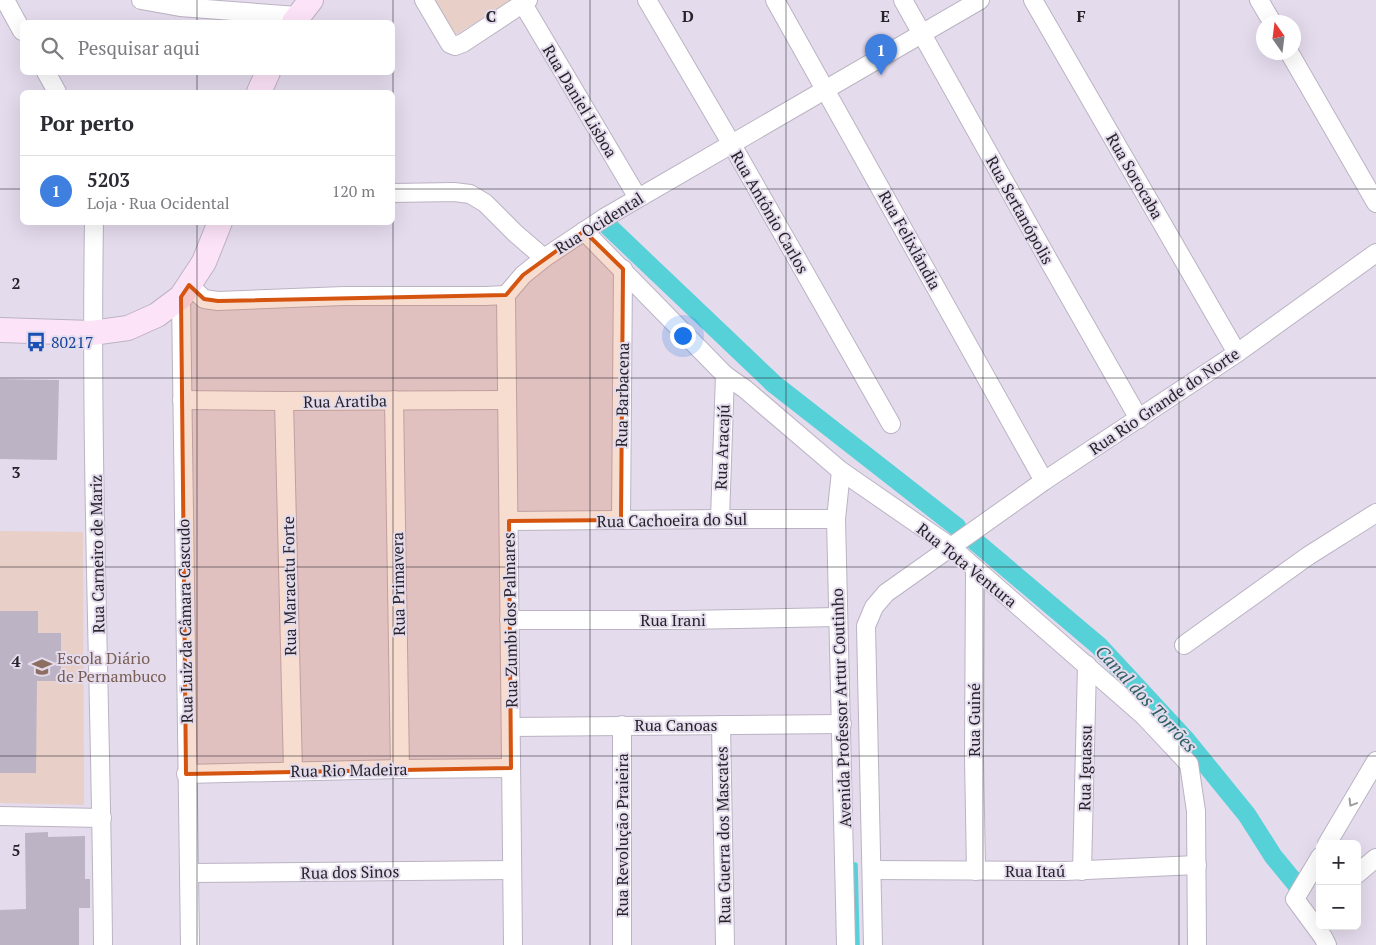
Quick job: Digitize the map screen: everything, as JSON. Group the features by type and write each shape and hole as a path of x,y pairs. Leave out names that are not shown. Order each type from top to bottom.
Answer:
{"main road":[{"path":"261,90 267,75"},
{"path":"0,330 92,333 128,328 157,316 185,291 204,262 219,225"}],"street":[{"path":"5,0 20,27"},
{"path":"140,0 180,7 300,13"},
{"path":"424,0 450,44 455,46 463,43 526,2"},
{"name":"Rua Antônio Carlos","path":"647,0 731,143 890,424"},
{"name":"Rua Felixlândia","path":"776,0 1044,480"},
{"name":"Rua Sertanópolis","path":"903,0 1139,419"},
{"name":"Rua Ocidental","path":"506,295 523,275 544,258 584,231 731,143 980,0"},
{"name":"Rua Sorocaba","path":"1033,0 1237,353"},
{"path":"1259,0 1268,15"},
{"name":"Rua Daniel Lisboa","path":"526,2 638,198"},
{"path":"1294,60 1376,203"},
{"path":"48,75 56,90"},
{"path":"395,193 454,192 470,194 485,203 544,258"},
{"name":"Rua Carneiro de Mariz","path":"94,225 92,333 103,945"},
{"name":"Rua Tota Ventura","path":"584,231 724,375 745,389 842,471 951,547 1144,716 1189,764 1196,811 1198,945"},
{"name":"Rua Rio Grande do Norte","path":"951,547 1044,480 1237,353 1376,253"},
{"name":"Rua Barbacena","path":"621,520 623,269"},
{"path":"185,291 204,299 218,301 344,296 506,295"},
{"name":"Rua Luiz da Câmara Cascudo","path":"185,291 182,400 190,945"},
{"name":"Rua Zumbi dos Palmares","path":"506,295 513,945"},
{"name":"Rua Aracajú","path":"720,518 724,375"},
{"name":"Rua Aratiba","path":"182,400 507,400"},
{"name":"Rua Primavera","path":"394,400 400,769"},
{"name":"Rua Maracatu Forte","path":"284,401 293,771"},
{"name":"Avenida Professor Artur Coutinho","path":"842,471 836,519 846,945"},
{"path":"1184,645 1308,556 1376,513"},
{"name":"Rua Cachoeira do Sul","path":"508,521 720,518 836,519"},
{"name":"Avenida Professor Artur Coutinho","path":"873,945 866,626 874,607 886,593 951,547"},
{"name":"Rua Guiné","path":"975,569 974,757 976,871"},
{"name":"Rua Irani","path":"510,620 683,620 837,617"},
{"name":"Rua Iguassu","path":"1082,870 1087,665"},
{"name":"Rua Canoas","path":"511,727 842,724"},
{"name":"Rua Revolução Praieira","path":"622,725 622,945"},
{"name":"Rua Guerra dos Mascates","path":"721,725 725,945"},
{"path":"1329,840 1376,762"},
{"name":"Rua Rio Madeira","path":"186,774 511,768"},
{"path":"0,816 102,818"},
{"path":"1361,871 1376,858"},
{"path":"1316,864 1295,899 1315,913 1327,945"},
{"name":"Rua Itaú","path":"872,870 1082,870 1197,865"},
{"name":"Rua dos Sinos","path":"189,873 512,870"}],"highlighted area":[{"path":"584,231 623,269 621,520 509,521 511,768 186,774 181,297 189,285 204,299 218,301 506,295 523,275"}],"shaded area":[{"path":"423,0 513,0 447,40"},
{"name":"Escola Diário de Pernambuco","path":"0,531 83,532 84,805 0,803"}],"building":[{"path":"0,379 59,380 57,460 0,459"},
{"path":"0,611 38,611 38,633 61,633 61,681 37,681 36,773 0,773"},
{"path":"48,832 48,837 85,836 85,879 90,879 90,908 79,908 79,945 0,945 0,910 26,909 25,833"}],"waterway":[{"path":"608,226 774,384 957,527"},
{"name":"Canal dos Torrões","path":"970,537 1099,646 1186,740 1247,815 1273,856 1296,884"},
{"path":"855,865 857,945"}],"place":[{"name":"5203","path":"881,75"},
{"name":"80217","path":"36,342"},
{"name":"Escola Diário de Pernambuco","path":"42,667"}]}
